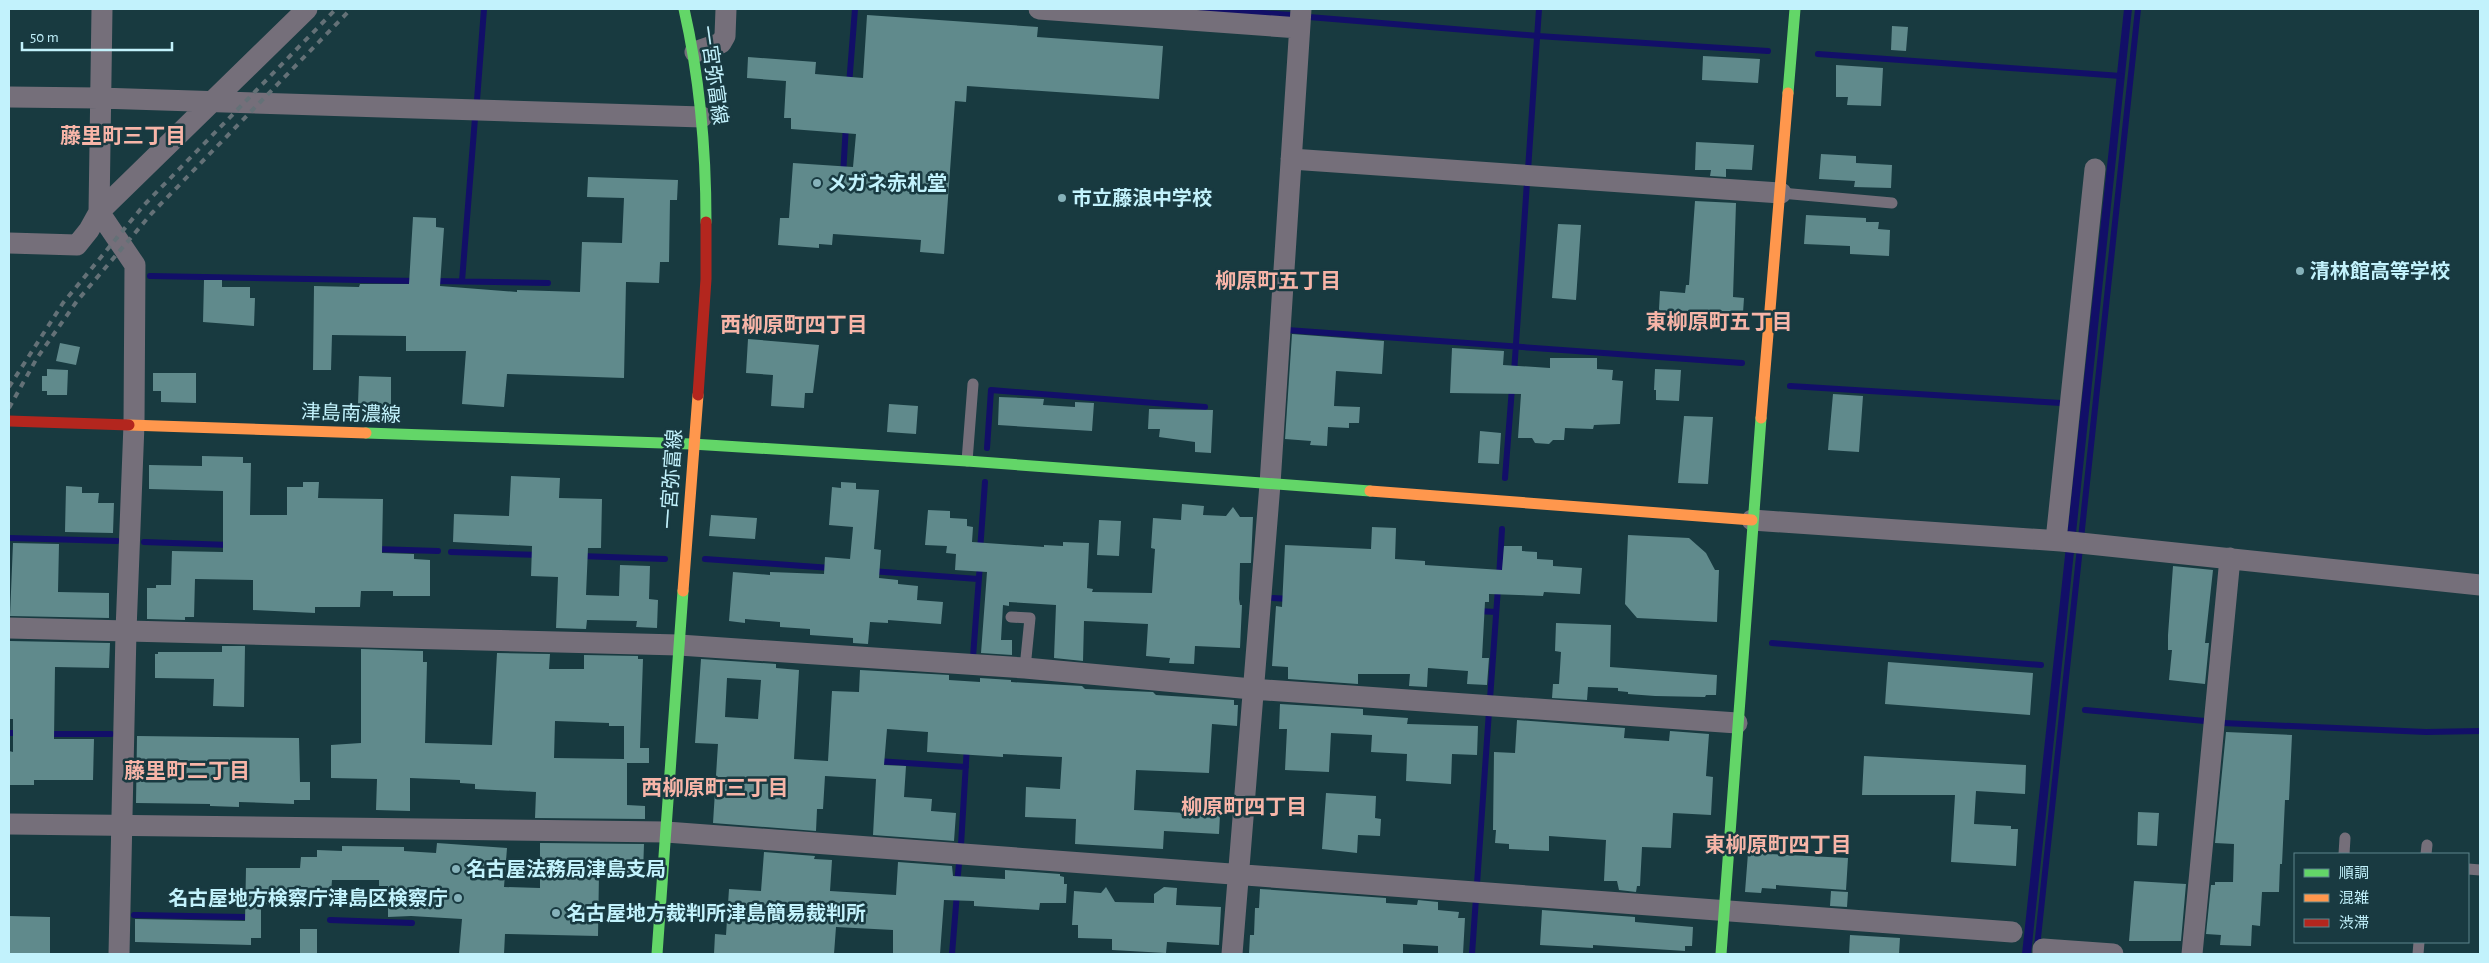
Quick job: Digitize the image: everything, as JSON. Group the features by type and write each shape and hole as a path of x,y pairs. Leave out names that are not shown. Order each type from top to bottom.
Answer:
{"street":[{"path":"102,9 99,98 99,212 135,265 134,424 126,631 119,954"},
{"path":"9,243 77,245 90,230 99,212 214,102 307,9"},
{"name":"一宮弥富線","path":"657,954 692,444 706,279 707,196 702,117 695,52 684,9"},
{"path":"695,52 721,43 725,36 726,9"},
{"path":"1039,9 1300,18 1270,484 1232,954"},
{"path":"1721,954 1752,520 1795,9"},
{"path":"9,97 99,98 702,117"},
{"path":"1291,159 1781,193"},
{"path":"2058,541 2095,169"},
{"name":"津島南濃線","path":"9,421 692,444 967,461 1752,520"},
{"path":"1752,520 2058,541 2480,585"},
{"path":"2192,954 2230,558"},
{"path":"9,628 679,645 1025,668 1252,689 1737,723"},
{"path":"9,824 666,832 2012,932"},
{"path":"2043,954 2043,949 2113,954"}],"lane":[{"path":"1781,193 1892,203"},
{"path":"967,461 973,384"},
{"path":"1011,617 1030,618 1025,668"},
{"path":"2344,853 2345,838"}],"shaded area":[{"path":"2124,9 2132,9 2031,954 2022,954"}],"building":[{"path":"867,15 1038,27 1037,37 1163,46 1159,99 967,86 966,102 955,101 944,254 920,252 921,240 833,234 832,245 819,244 819,248 778,245 780,218 789,218 793,163 853,167 856,134 791,129 791,118 784,118 786,81 747,78 748,57 816,62 815,74 863,78"},
{"path":"1892,26 1908,27 1906,51 1891,50"},
{"path":"1703,56 1760,59 1758,83 1702,80"},
{"path":"1836,65 1883,68 1881,106 1847,105 1848,97 1836,97"},
{"path":"1696,142 1754,145 1752,170 1726,169 1726,177 1710,176 1711,170 1695,170"},
{"path":"1821,154 1856,156 1856,163 1892,165 1891,188 1854,187 1855,181 1819,179"},
{"path":"588,177 678,180 677,200 670,200 669,262 660,262 659,283 626,282 624,378 507,374 504,407 462,404 466,351 406,351 406,336 332,335 331,370 313,370 314,286 359,287 360,284 409,284 413,217 436,218 436,227 444,228 440,286 517,292 517,290 580,292 582,242 622,243 624,198 587,197"},
{"path":"1695,201 1736,203 1733,297 1744,298 1743,313 1708,312 1707,320 1701,319 1701,329 1658,327 1660,291 1685,293 1686,285 1689,285"},
{"path":"1806,215 1866,218 1866,222 1879,222 1878,229 1890,230 1889,256 1850,254 1850,246 1804,244"},
{"path":"1558,224 1581,225 1576,300 1552,298"},
{"path":"204,280 222,280 222,287 250,287 250,298 255,298 254,326 203,322"},
{"path":"1292,334 1384,341 1382,374 1336,371 1334,406 1360,407 1359,423 1349,423 1349,428 1328,427 1327,446 1310,445 1311,441 1285,439"},
{"path":"748,339 819,345 813,393 805,393 804,408 771,406 773,375 746,373"},
{"path":"60,343 80,347 76,365 56,361"},
{"path":"1452,348 1504,351 1503,365 1550,368 1550,358 1597,358 1597,369 1613,370 1612,380 1623,381 1620,424 1594,425 1593,429 1565,428 1564,440 1553,440 1549,444 1535,443 1532,438 1518,438 1521,394 1450,393"},
{"path":"47,369 68,370 67,395 47,395 47,391 42,391 42,376 47,376"},
{"path":"1655,369 1681,370 1679,401 1656,400 1656,390 1654,390"},
{"path":"153,373 196,373 196,403 161,402 161,391 153,391"},
{"path":"359,376 391,377 391,405 358,404"},
{"path":"1833,394 1863,396 1859,452 1828,450"},
{"path":"999,397 1044,399 1043,405 1075,407 1075,402 1094,403 1092,431 998,425"},
{"path":"889,404 918,406 916,434 887,432"},
{"path":"1149,409 1213,410 1211,453 1195,452 1195,442 1159,437 1160,429 1148,429"},
{"path":"1684,416 1713,417 1708,484 1678,483"},
{"path":"1480,431 1501,433 1499,464 1478,463"},
{"path":"202,456 243,457 243,463 251,463 250,515 287,515 287,487 303,487 303,482 319,482 318,498 383,499 382,553 414,554 414,559 430,560 430,596 393,596 393,591 361,591 360,607 315,607 315,613 253,610 253,580 195,579 194,617 185,617 185,620 147,619 147,588 156,588 156,585 171,585 172,551 223,552 223,491 149,489 149,465 202,466"},
{"path":"511,476 560,478 559,498 602,499 601,548 588,548 586,595 619,596 620,565 650,566 649,599 658,600 657,628 636,627 637,621 587,620 586,629 556,628 558,577 531,576 532,546 453,542 454,514 509,516"},
{"path":"841,482 856,483 856,489 879,490 874,549 881,550 879,578 898,580 898,584 918,586 917,600 943,602 941,624 888,620 888,623 870,622 868,644 853,643 853,638 810,635 810,629 780,627 780,622 745,619 745,623 729,621 733,572 770,575 770,572 824,574 825,557 850,559 853,527 829,525 832,487 841,488"},
{"path":"66,486 82,487 82,493 99,493 98,503 114,503 113,533 65,532"},
{"path":"1182,504 1204,506 1203,515 1226,516 1233,507 1240,517 1253,517 1251,563 1240,563 1239,599 1240,605 1242,605 1240,648 1195,646 1194,664 1169,663 1170,658 1146,656 1148,624 1084,621 1083,661 1054,658 1056,605 1009,602 1009,606 1003,605 1001,640 1012,640 1012,655 981,653 987,572 955,570 956,554 946,553 947,546 925,545 928,510 950,511 950,518 967,519 967,526 973,527 972,542 1044,547 1044,545 1063,546 1063,542 1089,543 1087,588 1093,589 1092,592 1152,593 1155,549 1151,548 1153,518 1181,520"},
{"path":"711,515 757,518 755,539 709,536"},
{"path":"1099,520 1121,521 1119,556 1097,555"},
{"path":"1372,527 1396,528 1395,559 1425,561 1425,565 1502,570 1504,546 1522,546 1522,551 1537,552 1537,559 1553,560 1553,566 1582,568 1580,594 1544,592 1543,596 1489,594 1489,602 1485,602 1482,658 1489,658 1487,685 1467,684 1468,671 1428,668 1427,687 1409,686 1410,674 1358,674 1358,684 1288,679 1288,667 1272,666 1276,606 1282,607 1285,545 1371,549"},
{"path":"1628,535 1689,538 1706,553 1715,570 1719,570 1717,622 1637,618 1625,604"},
{"path":"13,543 59,544 58,592 109,593 109,618 10,616"},
{"path":"2173,566 2213,570 2205,643 2209,643 2205,684 2169,680 2172,650 2168,650 2168,635"},
{"path":"1556,623 1611,625 1610,667 1717,675 1716,695 1706,695 1705,697 1655,696 1628,694 1628,692 1618,691 1618,688 1588,687 1587,700 1552,698 1553,684 1559,684 1561,652 1555,651"},
{"path":"10,641 110,643 109,668 55,667 54,739 94,739 93,780 34,780 34,785 9,785 9,751 13,752 13,719 9,719"},
{"path":"222,646 245,646 244,707 213,706 214,679 155,678 155,654 158,654 158,652 222,652"},
{"path":"361,649 423,651 423,662 427,662 425,743 492,745 497,653 550,654 549,669 584,669 584,655 638,656 638,659 643,659 640,748 649,748 649,763 627,763 627,805 645,806 645,819 535,818 536,792 475,789 475,784 460,783 460,780 410,778 410,811 376,810 377,779 331,778 331,745 361,743","holes":["555,721 609,723 609,726 624,726 624,759 554,758"]},
{"path":"701,659 776,664 776,668 799,670 794,759 828,761 832,691 859,692 860,670 949,675 949,680 980,682 980,678 1011,680 1011,682 1082,686 1085,689 1153,692 1156,695 1234,700 1234,705 1238,705 1237,726 1212,724 1209,773 1136,770 1134,810 1220,815 1219,834 1164,831 1163,849 1075,844 1076,819 1025,817 1026,787 1060,789 1062,757 1003,754 1003,757 927,752 928,732 887,729 884,765 906,766 904,797 932,799 931,811 956,813 954,841 873,835 876,779 825,776 823,809 817,809 816,831 713,823 718,744 695,743","holes":["727,678 761,680 758,719 725,717"]},
{"path":"1888,662 2033,673 2030,715 1885,704"},
{"path":"1280,704 1363,709 1363,715 1408,718 1407,724 1478,726 1477,755 1452,754 1451,784 1406,781 1407,754 1371,752 1372,735 1331,733 1329,772 1285,770 1287,729 1279,729"},
{"path":"1517,720 1625,728 1624,738 1669,741 1670,731 1709,734 1706,776 1713,777 1711,815 1673,813 1671,848 1642,847 1640,886 1637,886 1636,892 1619,890 1617,881 1604,881 1606,840 1549,836 1549,851 1509,849 1509,844 1495,843 1496,830 1493,830 1494,752 1515,753"},
{"path":"2226,732 2292,735 2289,800 2285,800 2279,892 2262,892 2260,926 2252,925 2251,946 2220,945 2221,935 2206,934 2211,885 2215,885 2215,882 2233,882 2234,844 2215,843"},
{"path":"137,736 299,738 300,782 310,782 310,800 294,800 294,804 239,802 239,807 210,806 210,804 136,803"},
{"path":"1864,756 2026,765 2025,794 1976,791 1974,824 2011,826 2011,829 2018,829 2016,866 1951,862 1955,795 1862,795"},
{"path":"1326,793 1376,796 1375,818 1381,819 1380,836 1358,835 1357,853 1322,849"},
{"path":"2138,812 2159,813 2157,846 2137,845"},
{"path":"437,843 507,848 504,887 540,888 540,843 644,844 643,873 599,873 598,936 505,934 504,954 459,954 462,919 411,916 388,917 388,886 379,886 379,880 332,880 331,893 309,893 309,905 261,904 261,938 251,938 251,945 135,942 135,919 245,921 246,868 300,868 301,857 317,857 317,850 342,851 342,846 404,847 404,851 436,853"},
{"path":"764,852 815,856 814,859 832,860 830,891 896,895 898,862 952,866 953,876 1005,879 1005,870 1060,874 1060,876 1064,877 1064,884 1067,884 1066,903 1040,903 1039,910 974,906 974,901 944,900 940,954 893,954 893,930 836,927 834,954 714,954 715,934 726,935 729,889 761,891"},
{"path":"1748,853 1848,858 1846,890 1776,885 1776,889 1762,888 1761,893 1745,892"},
{"path":"2134,881 2186,884 2181,941 2129,941"},
{"path":"1106,887 1115,902 1154,903 1154,894 1164,887 1177,888 1176,905 1221,907 1219,945 1167,942 1166,953 1112,950 1112,939 1078,938 1078,925 1072,925 1074,891 1101,893"},
{"path":"1260,889 1386,898 1386,903 1417,905 1418,900 1438,902 1438,910 1459,912 1458,918 1465,918 1463,954 1438,954 1438,946 1403,944 1403,954 1249,954 1250,935 1254,935 1255,908 1259,908"},
{"path":"1831,891 1848,892 1847,907 1830,906"},
{"path":"1542,910 1635,917 1635,922 1693,927 1692,946 1685,946 1685,951 1593,945 1593,948 1540,945"},
{"path":"9,916 50,917 50,954 9,954"},
{"path":"300,929 317,929 317,954 300,954"},
{"path":"1850,935 1900,938 1899,954 1849,954"}],"waterway":[{"path":"477,100 484,9"},
{"path":"849,85 855,9"},
{"path":"1202,9 1291,15"},
{"path":"1528,170 1539,9"},
{"path":"2037,947 2138,9"},
{"path":"1309,17 1538,36 1768,51"},
{"path":"1818,54 2121,76"},
{"path":"462,281 475,118"},
{"path":"843,175 846,125"},
{"path":"1514,373 1527,182"},
{"path":"150,276 416,281"},
{"path":"434,281 548,283"},
{"path":"1287,330 1742,363"},
{"path":"1790,386 2061,403"},
{"path":"1505,478 1512,388"},
{"path":"987,448 991,390 1205,407"},
{"path":"980,551 985,482"},
{"path":"1499,578 1502,529"},
{"path":"9,538 117,541"},
{"path":"144,542 230,545"},
{"path":"375,549 438,551"},
{"path":"451,552 540,555"},
{"path":"580,556 665,559"},
{"path":"705,559 831,568"},
{"path":"973,657 980,564"},
{"path":"871,571 978,579"},
{"path":"1490,699 1498,588"},
{"path":"1273,598 1290,599"},
{"path":"1477,611 1496,612"},
{"path":"1772,643 2041,665"},
{"path":"2085,710 2205,721"},
{"path":"1477,884 1489,711"},
{"path":"2223,723 2426,732 2480,731"},
{"path":"9,733 20,733"},
{"path":"48,734 111,734"},
{"path":"961,845 967,746"},
{"path":"877,761 966,767"},
{"path":"957,883 959,864"},
{"path":"952,954 957,893"},
{"path":"1472,954 1476,898"},
{"path":"134,915 244,917"},
{"path":"330,920 412,923"}],"railway":[{"path":"9,387 63,303 144,205 336,9"},
{"path":"9,408 37,358 77,301 152,213 351,9"}],"traffic: fast":[{"path":"684,9 690,35 701,115 705,168 706,222"},
{"path":"1788,93 1795,9"},
{"path":"1721,954 1761,418"},
{"path":"366,433 692,444"},
{"path":"692,444 967,461 1370,491"},
{"path":"657,954 683,591"}],"traffic: slow":[{"path":"1761,418 1788,93"},
{"path":"683,591 698,395"},
{"path":"129,425 366,433"},
{"path":"1370,491 1752,520"}],"traffic: jam":[{"path":"698,395 706,279 706,222"},
{"path":"9,421 129,425"}],"place":[{"name":"メガネ赤札堂","path":"817,183"},
{"name":"市立藤浪中学校","path":"1062,198"},
{"name":"清林館高等学校","path":"2300,271"},
{"name":"名古屋法務局津島支局","path":"456,869"},
{"name":"名古屋地方検察庁津島区検察庁","path":"458,898"},
{"name":"名古屋地方裁判所津島簡易裁判所","path":"556,913"}],"district":[{"name":"藤里町三丁目","path":"123,136"},
{"name":"柳原町五丁目","path":"1278,281"},
{"name":"東柳原町五丁目","path":"1719,322"},
{"name":"西柳原町四丁目","path":"794,325"},
{"name":"藤里町二丁目","path":"187,771"},
{"name":"西柳原町三丁目","path":"715,788"},
{"name":"柳原町四丁目","path":"1244,807"},
{"name":"東柳原町四丁目","path":"1778,845"}]}
